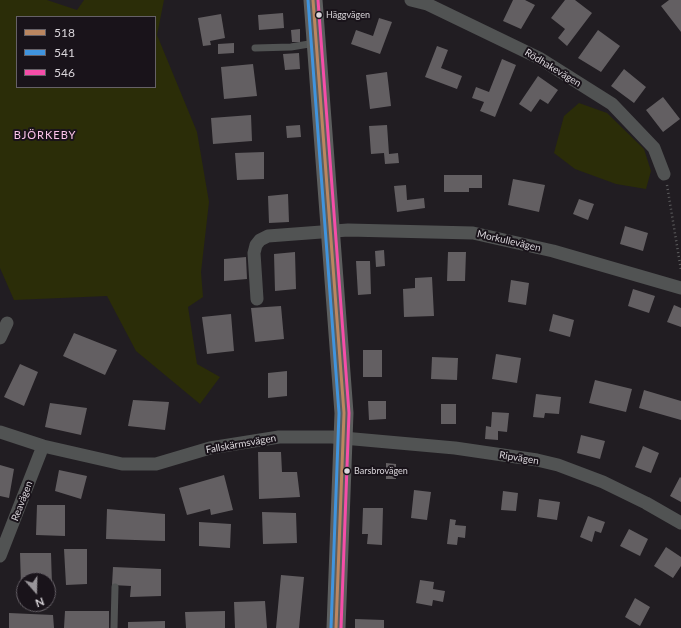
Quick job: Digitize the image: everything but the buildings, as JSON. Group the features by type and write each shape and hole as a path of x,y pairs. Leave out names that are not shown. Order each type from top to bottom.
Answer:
{"street":[{"path":"313,0 315,43 331,232 344,439 336,628"},
{"name":"Rödhakevägen","path":"412,0 428,4 540,58 612,104 654,148 664,174"},
{"name":"Morkullevägen","path":"257,299 254,253 256,245 260,240 268,236 331,232 386,231 474,233 553,251 681,288"},
{"path":"0,338 7,323"},
{"name":"Fallskärmsvägen","path":"0,432 44,446 122,464 156,464 210,448 279,437 344,439"},
{"name":"Ripvägen","path":"344,439 455,448 537,460 558,465 603,482 646,503 681,524"},
{"name":"Reavägen","path":"0,556 44,446"}],"lane":[{"path":"255,48 291,47 315,43"},
{"path":"114,628 115,587"}],"path":[{"path":"664,174 670,198 681,270"}],"green space":[{"path":"0,0 47,0 77,10 84,0 164,0 157,35 197,132 209,202 201,272 203,297 188,307 197,364 220,377 200,404 136,351 107,296 14,300 0,268"},
{"path":"579,103 607,113 644,149 651,171 646,189 616,184 575,169 554,153 564,116"}],"transit line":[{"name":"541","path":"308,0 339,413 331,628"},
{"name":"518","path":"313,0 344,413 336,628"},
{"name":"546","path":"318,0 349,413 341,628"}],"place":[{"name":"Häggvägen","path":"319,15"},
{"name":"Barsbrovägen","path":"347,471"}],"district":[{"name":"BJÖRKEBY","path":"45,135"}]}
